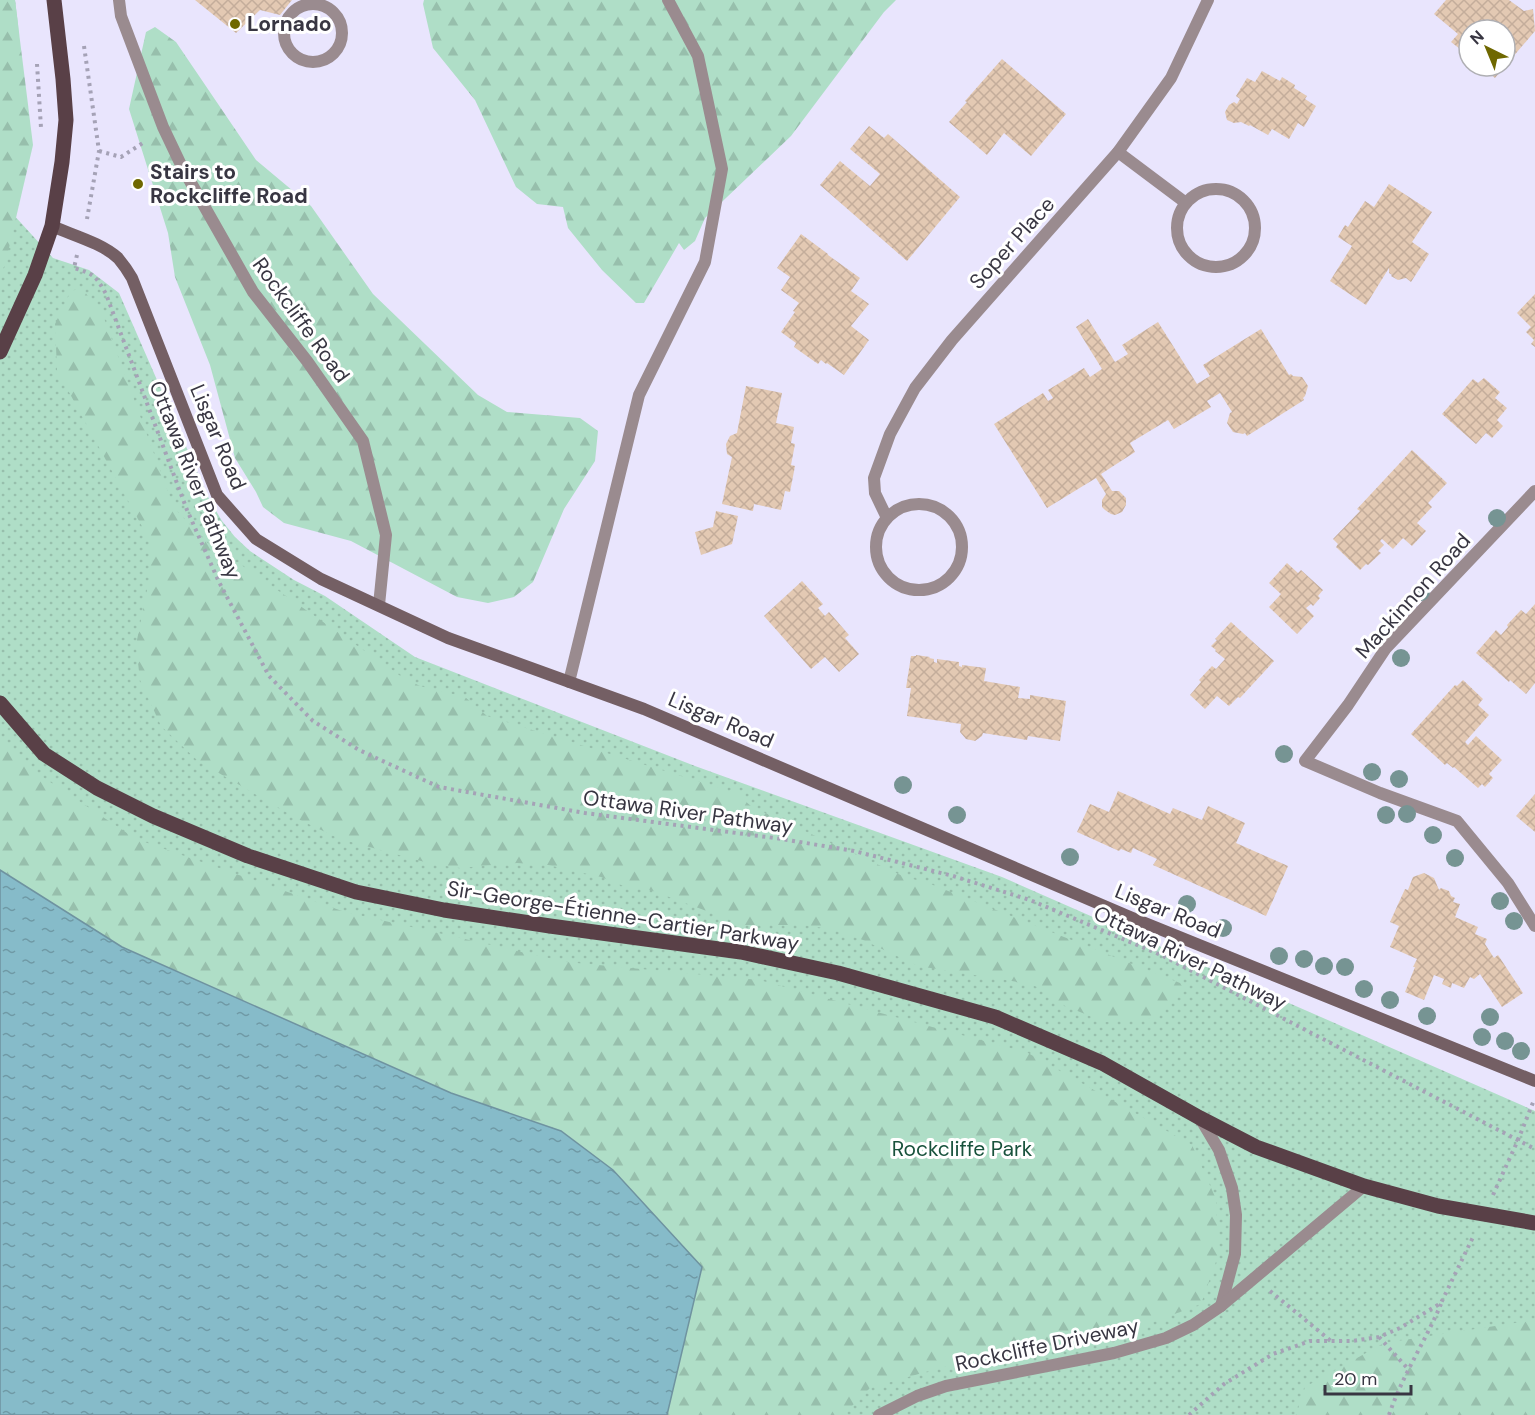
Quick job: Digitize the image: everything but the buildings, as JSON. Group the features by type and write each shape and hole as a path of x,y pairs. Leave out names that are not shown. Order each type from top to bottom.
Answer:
{"main road":[{"path":"0,352 35,275 52,226 62,162 66,120 54,0"},
{"name":"Sir-George-Étienne-Cartier Parkway","path":"0,703 44,754 97,788 153,816 259,859 356,892 444,910 741,952 861,980 995,1017 1102,1063 1256,1147 1364,1186 1438,1206 1535,1222"}],"street":[{"name":"Rockcliffe Road","path":"119,0 121,16 163,127 182,167 253,292 307,361 363,441 386,535 379,605"},
{"path":"569,682 639,395 705,262 722,168 698,56 668,0"},
{"name":"Soper Place","path":"887,518 875,493 874,478 890,434 915,388 952,340 1118,152 1171,78 1208,0"},
{"path":"327,4 339,20 342,38 339,47 326,59 316,62 298,59 285,44 285,24 297,9 306,5 327,4"},
{"path":"1118,152 1186,203"},
{"path":"1219,189 1231,192 1241,199 1249,208 1254,220 1255,232 1252,244 1244,255 1233,263 1221,267 1207,266 1195,261 1185,252 1179,240 1177,227 1186,203 1207,190 1219,189"},
{"name":"Lisgar Road","path":"52,226 100,246 117,257 132,278 217,495 256,539 321,579 448,638 644,709 1130,917 1535,1081"},
{"name":"Mackinnon Road","path":"1535,491 1386,648 1348,705 1305,761 1380,793 1457,821 1508,884 1535,926"},
{"path":"913,504 928,505 942,510 953,519 960,533 963,547 960,562 952,575 942,584 930,589 916,590 903,587 891,580 882,569 877,556 876,543 887,518 899,509 913,504"},
{"path":"1200,1118 1219,1150 1232,1188 1236,1215 1235,1254 1221,1306"},
{"name":"Rockcliffe Driveway","path":"879,1415 917,1396 946,1386 1114,1353 1166,1338 1193,1325 1221,1306 1364,1186"}],"path":[{"path":"83,40 99,151 87,218"},
{"path":"36,54 42,129"},
{"path":"99,151 121,157 163,127"},
{"name":"Ottawa River Pathway","path":"74,268 93,275 106,294 187,510 219,582 269,676 313,721 358,750 439,787 585,813 782,839 854,851 953,876 1030,900 1161,955 1535,1149"},
{"path":"1493,1195 1535,1097"},
{"path":"1389,1415 1475,1233"},
{"path":"1255,1278 1332,1342"},
{"path":"1189,1415 1224,1384 1273,1354 1310,1341 1352,1341 1379,1337 1400,1328 1441,1303"},
{"path":"1379,1337 1409,1370"}],"green space":[{"name":"Rockcliffe Park","path":"0,0 15,0 18,24 24,149 11,212 53,258 89,270 119,293 209,499 222,521 250,551 294,580 325,596 415,657 695,766 1002,877 1535,1111 1535,1415 665,1415 707,1307 672,1161 0,854"},
{"path":"0,0 15,0 33,145 5,265 0,274"},
{"path":"424,0 896,0 884,12 791,136 705,218 695,241 684,250 679,243 644,303 636,303 602,270 568,228 563,207 537,204 516,187 475,100 433,48"},
{"path":"155,27 176,42 256,160 311,206 373,294 478,395 507,412 580,418 598,431 595,461 564,509 533,582 514,597 488,603 457,597 351,541 284,523 263,507 235,458 210,365 175,277 168,233 129,109 146,32"},
{"path":"82,288 104,318 174,508 225,561 234,566 237,562 402,677 420,686 465,697 487,716 736,793 752,807 905,877 928,883 1180,983 1185,991 1176,995 1158,1018 1105,1022 1065,1006 1044,990 1030,984 918,966 863,940 831,929 803,925 744,925 645,888 631,889 601,877 548,865 517,863 460,868 432,864 340,839 300,820 198,761 161,726 140,680 136,645 149,580 151,543 57,370 55,324 71,291"},
{"path":"0,736 26,766 136,839 345,912 566,962 759,980 1028,1053 1192,1145 1216,1199 1218,1256 1201,1304 1082,1349 1018,1352 943,1367 870,1388 843,1415 667,1415 701,1267 561,1131 451,1093 122,947 0,870"},
{"path":"1535,1320 1535,1415 1296,1415 1305,1387 1384,1343"}],"water":[{"path":"0,870 122,947 451,1093 561,1131 613,1170 702,1267 667,1415 0,1415"}],"place":[{"name":"Lornado","path":"235,24"},
{"name":"Stairs to Rockcliffe Road","path":"138,184"}]}
